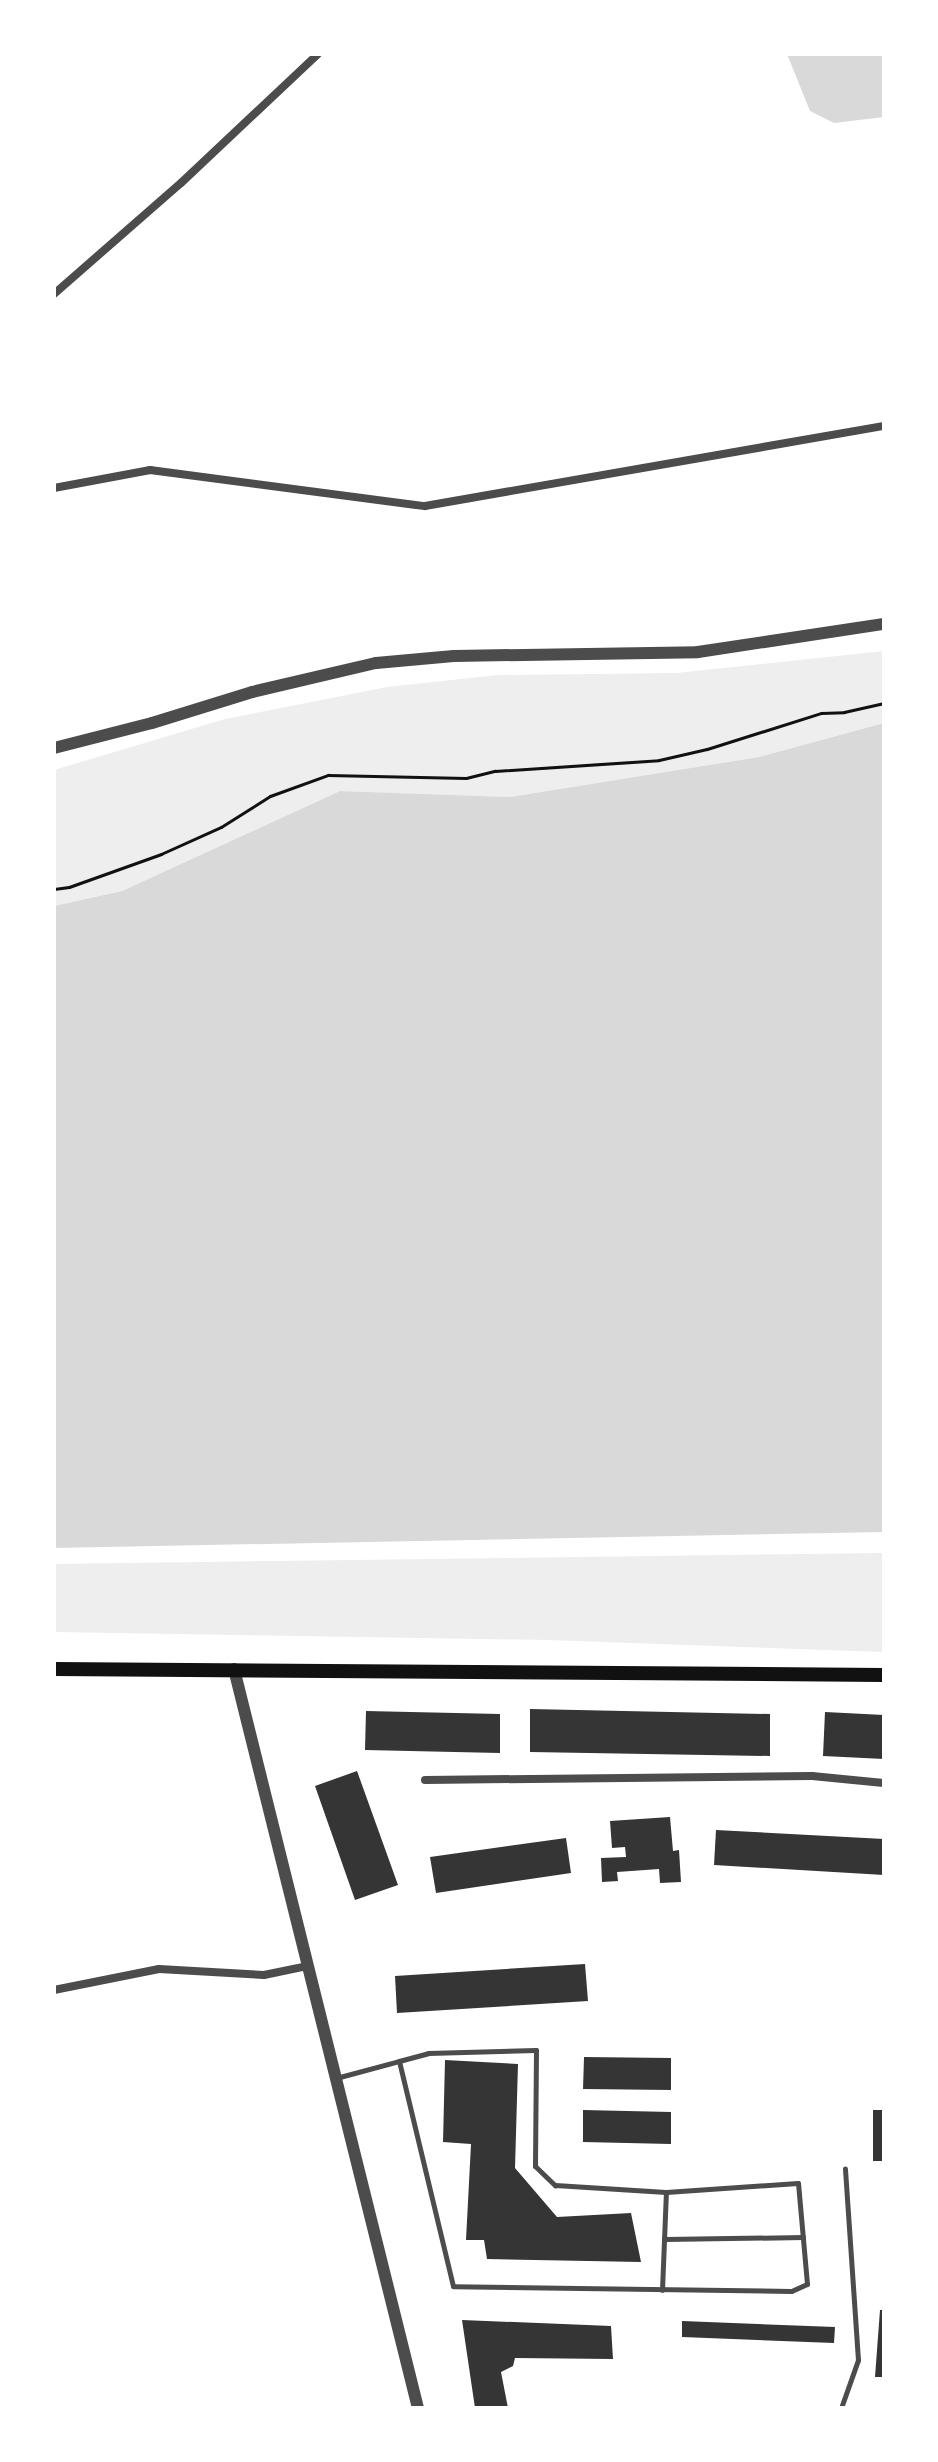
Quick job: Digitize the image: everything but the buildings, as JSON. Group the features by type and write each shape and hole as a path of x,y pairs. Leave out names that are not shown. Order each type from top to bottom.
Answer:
{"main road":[{"path":"54,1669 884,1675"}],"street":[{"path":"54,294 181,183 318,54"},
{"path":"54,488 150,470 425,506 884,426"},
{"path":"54,748 152,723 252,692 376,663 454,656 698,652 884,624"},
{"path":"234,1669 418,2408"},
{"path":"425,1780 812,1776 884,1783"},
{"path":"54,1990 159,1969 264,1975 308,1966"}],"lane":[{"path":"335,2078 428,2053 536,2050 535,2166 555,2185 666,2192 798,2183 807,2284 791,2291 453,2286 399,2061"},
{"path":"841,2408 858,2360 845,2168"},
{"path":"662,2290 666,2192"},
{"path":"664,2239 803,2237"}],"path":[{"path":"54,889 69,887 161,854 221,827 270,796 328,775 466,778 495,771 659,760 707,749 821,713 844,712 884,703"}],"shaded area":[{"path":"787,54 884,54 884,117 834,123 810,111"},
{"path":"884,651 884,723 759,757 510,797 340,791 122,891 54,906 54,770 225,719 387,687 498,675 676,673"},
{"path":"884,723 884,1532 54,1548 54,906 122,891 340,791 510,797 759,757"},
{"path":"884,1553 884,1652 548,1640 54,1632 54,1564"}]}
